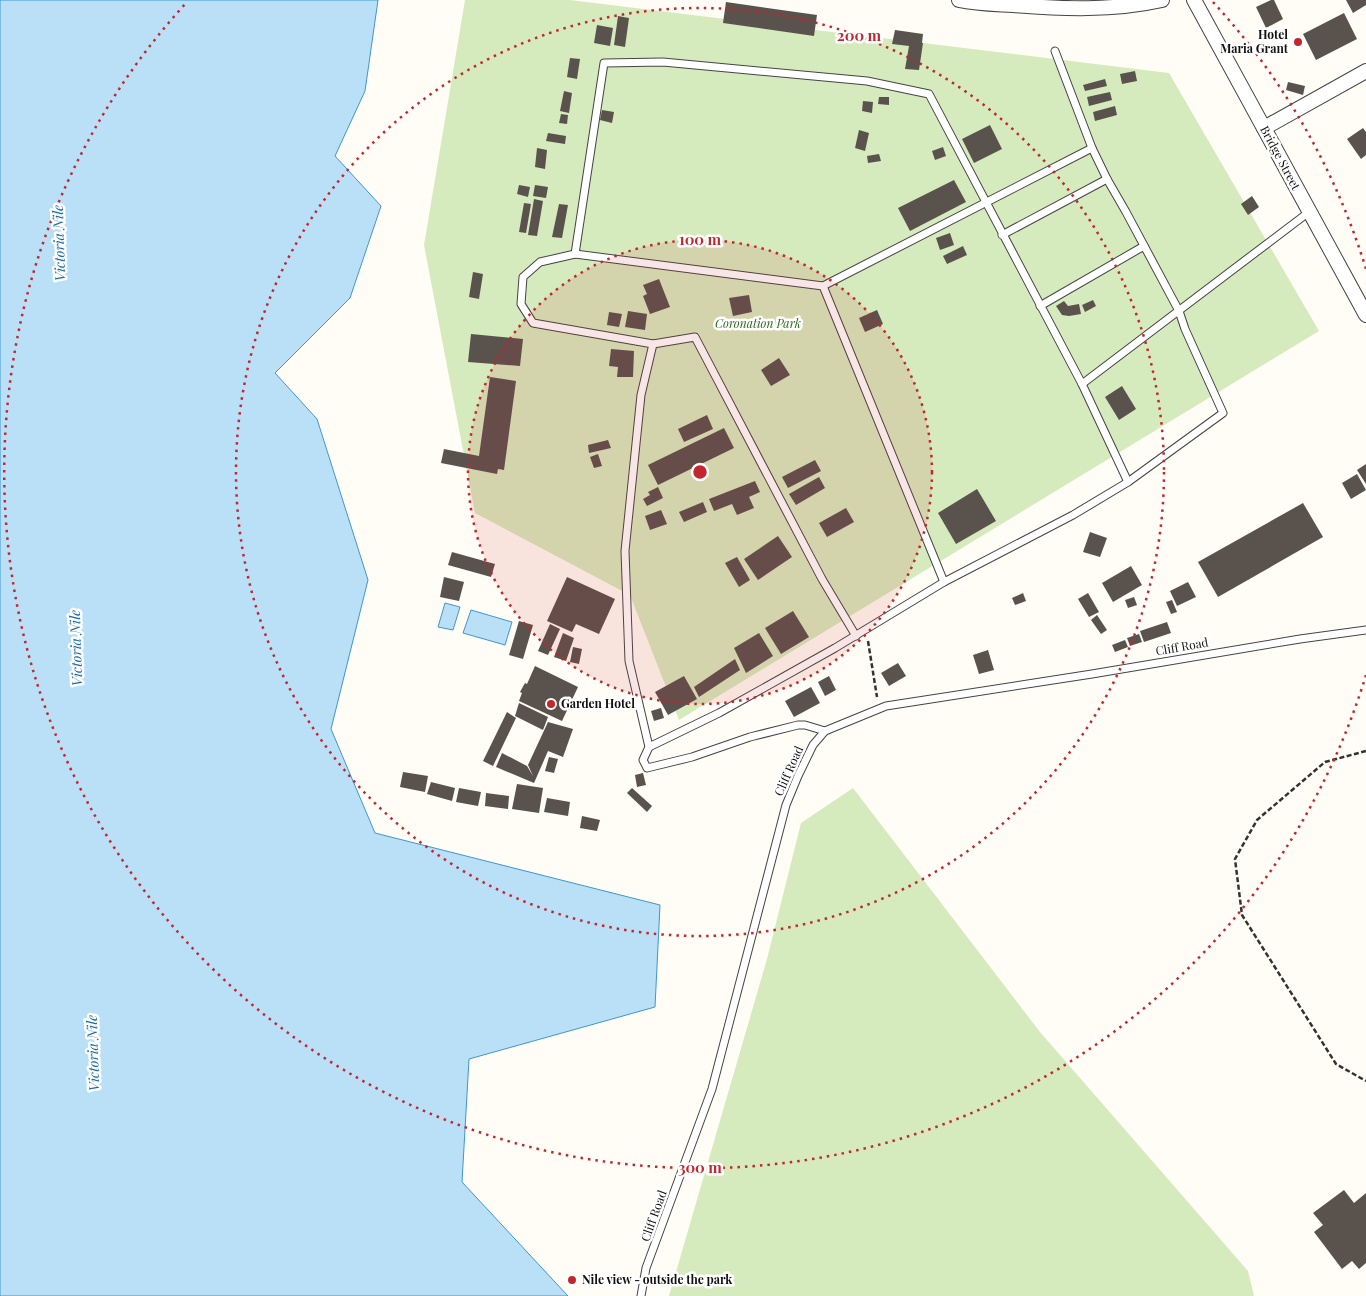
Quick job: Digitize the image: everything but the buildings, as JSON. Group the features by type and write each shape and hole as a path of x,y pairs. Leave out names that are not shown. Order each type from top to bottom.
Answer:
{"street":[{"path":"959,0 1095,9 1139,5 1162,0"},
{"name":"Bridge Street","path":"1194,0 1366,316"},
{"path":"1264,128 1366,71"}],"lane":[{"path":"649,746 719,713 856,636 944,582 1073,515 1128,482 1223,413 1185,329 1179,311 1092,148 1055,51"},
{"path":"575,254 604,63 663,62 867,81 929,94 1082,384 1128,482"},
{"path":"856,636 822,579 695,337 653,344 533,323 521,304 523,276 540,262 575,254 823,286 1092,148"},
{"path":"1002,235 1107,179"},
{"path":"1082,384 1309,212"},
{"path":"1040,306 1144,246"},
{"path":"823,286 944,582"},
{"path":"653,344 641,395 625,551 629,661 649,746 643,760 647,768 692,757 750,737 798,725 805,725 825,731"},
{"name":"Cliff Road","path":"641,1296 646,1268 712,1089 786,805 813,745 825,731 886,706 1366,630"}],"path":[{"path":"866,630 879,708"},
{"path":"1366,751 1325,762 1256,820 1235,859 1242,915 1336,1064 1366,1081"}],"green space":[{"name":"Coronation Park","path":"465,0 570,0 1169,73 1319,331 679,720 630,595 475,513 424,245"},
{"path":"853,788 1040,1032 1248,1271 1254,1296 669,1296 767,959 801,823"}],"water":[{"name":"Victoria Nile","path":"0,0 378,0 365,91 335,156 381,206 350,298 275,373 317,419 368,580 331,729 375,833 660,905 655,1007 469,1059 462,1182 568,1296 0,1296"},
{"path":"445,603 460,607 453,630 438,627"},
{"path":"471,610 512,622 505,645 463,633"}],"place":[{"name":"Hotel Maria Grant","path":"1298,42"},
{"name":"Garden Hotel","path":"551,704"},
{"name":"Nile view - outside the park","path":"572,1280"}]}
